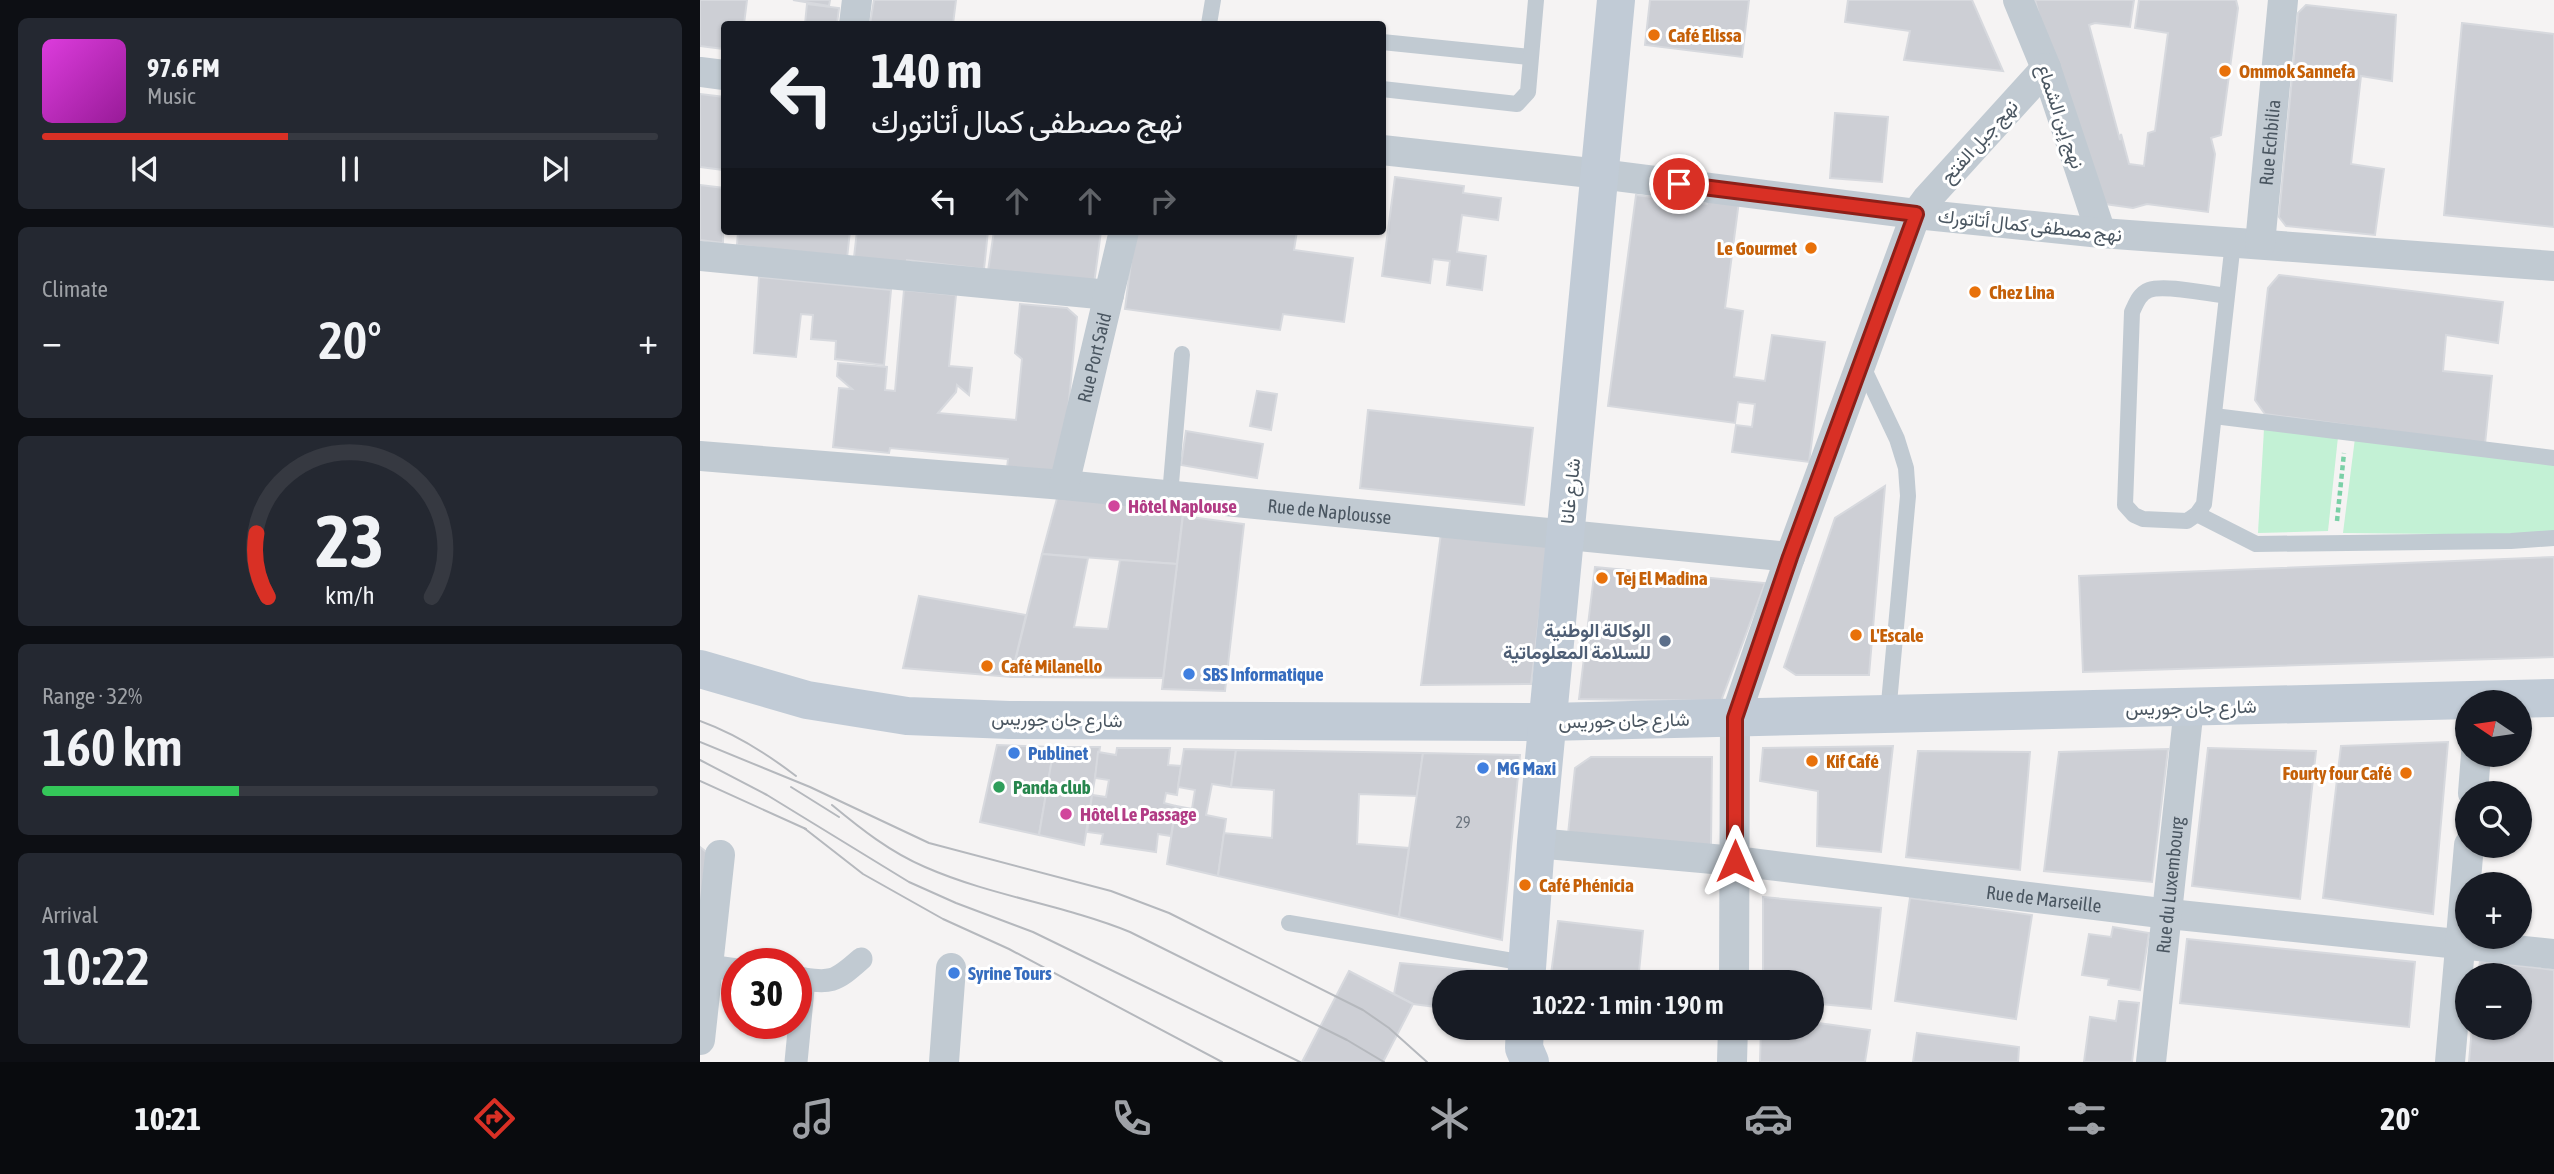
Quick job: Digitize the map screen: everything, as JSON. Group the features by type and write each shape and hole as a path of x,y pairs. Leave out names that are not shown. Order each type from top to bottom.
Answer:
{"main road":[{"name":"شارع غانا","path":"1526,970 1535,843 1616,0"},
{"name":"شارع جان جوريس","path":"700,669 807,700 907,716 1009,720 1547,722 2455,702"},
{"name":"شارع جان جوريس","path":"2532,699 2554,698"},
{"path":"1524,1040 1524,1048 1530,1062"}],"street":[{"path":"854,21 857,0"},
{"name":"نهج إبن الشماع","path":"2018,0 2046,68 2101,233"},
{"name":"Rue Echbilia","path":"2246,243 2283,0"},
{"name":"نهج جبل الفتح","path":"1734,970 1735,718 1790,557 1916,214 2046,68"},
{"path":"700,72 721,75"},
{"name":"نهج مصطفى كمال أتاتورك","path":"1386,150 1916,214 2101,233 2554,267"},
{"name":"Rue Port Said","path":"1063,485 1123,235"},
{"path":"700,256 1109,295"},
{"name":"Rue de Naplousse","path":"700,456 1063,485 1790,557"},
{"name":"Rue du Luxembourg","path":"2151,1062 2169,914 2189,707"},
{"name":"Rue de Marseille","path":"1535,843 1735,861 2169,914 2455,944"},
{"path":"720,855 722,948"},
{"path":"2450,1062 2461,949"},
{"name":"Rue de Marseille","path":"2502,949 2554,954"},
{"path":"812,979 832,981 861,959"},
{"path":"944,1062 951,968"},
{"path":"700,1040 721,971"},
{"path":"796,1062 797,1039"},
{"path":"1732,1062 1733,1040"}],"lane":[{"path":"1210,21 1213,0"},
{"path":"1386,89 1517,104 1528,92 1536,0"},
{"path":"1386,42 1530,57"},
{"path":"2227,296 2168,289 2149,290 2138,299 2132,312 2125,505 2134,515 2143,519 2187,521 2197,514 2204,504 2227,296 2246,243"},
{"path":"1170,495 1182,354"},
{"path":"1861,363 1897,439 1906,468 1908,496 1888,714"},
{"path":"2214,416 2554,458"},
{"path":"2197,514 2256,544 2511,541 2554,538"},
{"path":"1289,923 1516,970"}],"path":[{"path":"2334,543 2346,432"}],"green space":[{"path":"2264,429 2338,437 2328,531 2258,533"},
{"path":"2355,438 2554,463 2554,535 2343,533"}],"building":[{"path":"700,0 747,0 744,21 721,21 721,49 700,46"},
{"path":"793,0 830,0 829,6"},
{"path":"874,0 956,0 953,21 870,21"},
{"path":"1650,0 1749,0 1742,57 1645,45"},
{"path":"1848,0 1972,0 2003,71 1904,60 1910,31 1845,22"},
{"path":"2035,0 2134,0 2130,27 2095,23 2089,25 2129,164 2144,166 2148,133 2155,131 2168,33 2135,28 2139,0 2236,0 2238,8 2221,135 2211,138 2215,154 2208,212 2147,204 2133,208 2098,203 2078,163"},
{"path":"807,4 839,8 837,21 805,21"},
{"path":"2306,5 2396,15 2392,81 2361,76 2351,164 2384,169 2375,235 2286,226 2279,217 2298,13"},
{"path":"2462,23 2554,34 2554,227 2444,215"},
{"path":"700,94 721,97 721,170 700,167"},
{"path":"1835,113 1888,117 1882,182 1830,178"},
{"path":"1395,177 1464,186 1463,193 1501,198 1498,220 1462,215 1457,252 1486,256 1482,290 1447,285 1450,261 1433,259 1430,283 1382,276"},
{"path":"700,185 721,188 723,243 700,240"},
{"path":"1636,195 1707,204 1709,197 1739,201 1725,308 1743,311 1734,377 1765,381 1772,335 1825,342 1809,462 1732,452 1736,425 1752,427 1755,404 1738,402 1735,423 1608,406"},
{"path":"738,235 850,235 847,258 737,245"},
{"path":"857,235 988,235 984,269 907,260 906,273 853,266"},
{"path":"993,235 1100,235 1094,284 988,271"},
{"path":"1134,235 1296,235 1294,250 1353,258 1344,322 1283,314 1280,330 1125,309"},
{"path":"2279,275 2503,302 2498,343 2446,335 2443,371 2492,376 2485,444 2265,414 2255,400 2268,288"},
{"path":"759,277 891,290 884,365 835,359 836,341 811,339 813,315 801,314 796,357 754,353"},
{"path":"904,290 956,295 949,366 972,368 969,395 957,385 956,392 938,413 1016,420 1022,359 1015,353 1020,304 1067,308 1077,317 1062,473 1007,468 1008,459 890,448 889,453 833,447 839,388 852,389 837,376 838,363 887,367 885,390 895,391"},
{"path":"1257,391 1277,394 1271,430 1250,426"},
{"path":"1368,410 1533,428 1524,505 1360,488"},
{"path":"1186,431 1263,444 1257,478 1181,465"},
{"path":"1885,486 1869,675 1796,675 1784,667 1835,518"},
{"path":"1059,491 1184,504 1177,564 1042,554"},
{"path":"1183,516 1244,524 1225,691 1162,689"},
{"path":"1441,533 1548,545 1531,684 1421,685"},
{"path":"1042,554 1088,558 1074,627 1108,629 1120,560 1177,564 1163,678 1011,677"},
{"path":"2554,557 2554,657 2083,672 2079,576"},
{"name":"الوكالة الوطنية للسلامة المعلوماتية","path":"1595,567 1765,583 1721,701 1579,699"},
{"path":"919,596 1026,615 1011,677 903,668"},
{"path":"2448,742 2433,914 2323,898 2341,746"},
{"path":"997,745 1054,747 1039,835 980,822"},
{"path":"1893,746 1881,852 1817,846 1818,791 1760,781 1763,748"},
{"name":"Hôtel Le Passage","path":"1054,747 1100,747 1084,845 1039,835"},
{"path":"1117,748 1170,748 1168,765 1181,766 1177,795 1166,793 1164,803 1176,806 1171,836 1158,834 1156,852 1101,844 1103,834 1087,832 1092,795 1106,797 1109,780 1095,778 1098,752 1116,755"},
{"path":"2208,748 2316,751 2300,899 2192,886"},
{"path":"1184,749 1236,750 1231,787 1212,784 1206,815 1226,819 1218,876 1167,864 1176,806 1192,809 1195,790 1178,787"},
{"path":"2168,749 2152,882 2044,871 2059,752"},
{"path":"1236,750 1423,753 1417,796 1359,794 1357,844 1409,848 1399,917 1218,876 1224,833 1272,838 1274,790 1231,787"},
{"path":"1918,751 2030,752 2020,870 1906,857"},
{"path":"1423,753 1520,755 1502,940 1399,917"},
{"path":"1591,757 1712,757 1711,846 1568,834 1575,768"},
{"path":"700,847 709,854 700,959"},
{"path":"1763,897 1881,908 1871,1009 1824,1004 1824,970 1763,970"},
{"path":"1910,898 2032,915 2016,1019 1895,1001"},
{"path":"1558,921 1643,931 1639,970 1552,970"},
{"path":"2113,927 2149,933 2140,990 2108,985 2109,979 2082,975 2089,934 2111,937"},
{"path":"2187,939 2415,962 2409,1027 2180,1003"},
{"path":"1400,963 1474,970 1432,970 1432,1006 1413,1004 1394,994"},
{"path":"2532,967 2554,970 2554,1062 2469,1062 2471,1040 2532,1040"},
{"path":"1349,971 1413,1004 1383,1062 1302,1062"},
{"path":"2119,1001 2139,1003 2132,1062 2084,1062 2090,1017 2116,1021"},
{"path":"1824,1024 1870,1030 1865,1062 1760,1062 1761,1040 1824,1040"},
{"path":"1917,1033 2019,1047 2018,1062 1913,1062"}],"tram line":[{"path":"700,721 750,745 796,776"},
{"path":"700,742 810,787 929,843 1111,891 1169,913 1363,1010 1389,1028 1427,1062"},
{"path":"700,760 767,795 909,882 1033,932 1300,1062"},
{"path":"700,781 806,829"},
{"path":"791,787 839,817"},
{"path":"832,805 865,831 912,861 976,886 1130,932 1347,1040 1384,1062"},
{"path":"804,828 863,874 943,919 1009,949 1222,1062"}],"place":[{"name":"Café Elissa","path":"1654,35"},
{"name":"Ommok Sannefa","path":"2225,71"},
{"name":"Le Gourmet","path":"1811,248"},
{"name":"Chez Lina","path":"1975,292"},
{"name":"Hôtel Naplouse","path":"1114,506"},
{"name":"Tej El Madina","path":"1602,578"},
{"name":"L'Escale","path":"1856,635"},
{"name":"الوكالة الوطنية للسلامة المعلوماتية","path":"1665,641"},
{"name":"Café Milanello","path":"987,666"},
{"name":"SBS Informatique","path":"1189,674"},
{"name":"Publinet","path":"1014,753"},
{"name":"Kif Café","path":"1812,761"},
{"name":"MG Maxi","path":"1483,768"},
{"name":"Fourty four Café","path":"2406,773"},
{"name":"Panda club","path":"999,787"},
{"name":"Hôtel Le Passage","path":"1066,814"},
{"name":"Café Phénicia","path":"1525,885"},
{"name":"Syrine Tours","path":"954,973"}],"route":[{"path":"1679,184 1916,214 1790,557 1735,718 1735,861"}]}
